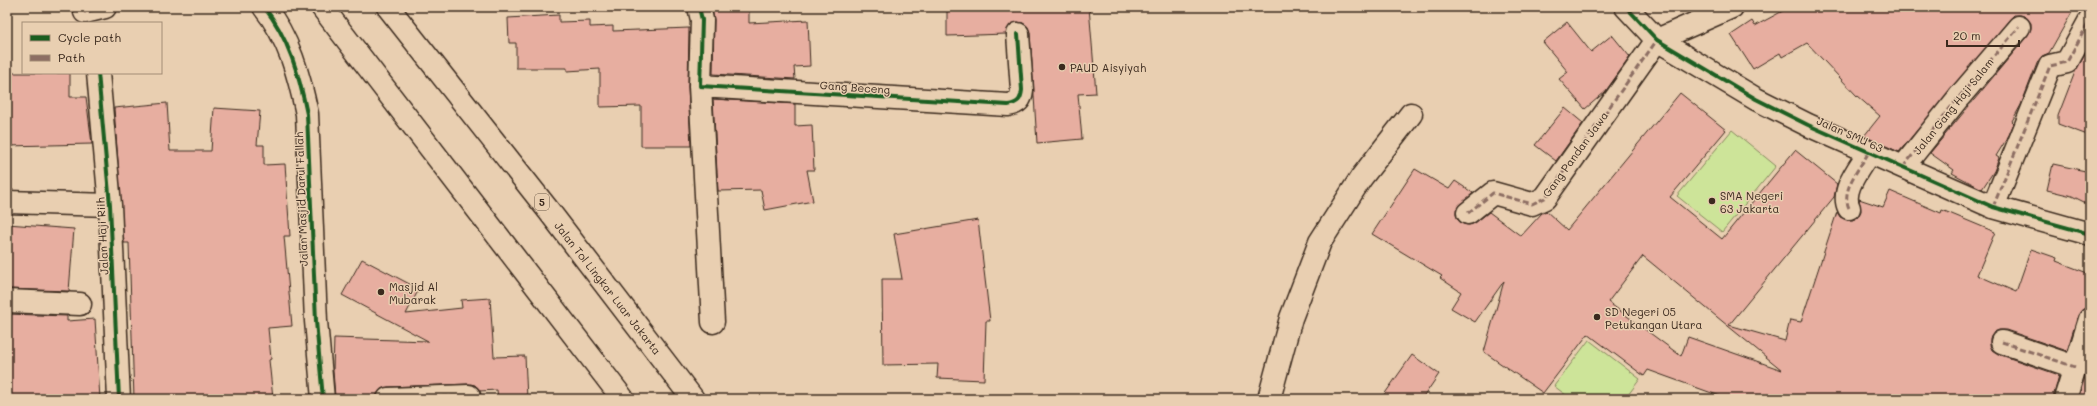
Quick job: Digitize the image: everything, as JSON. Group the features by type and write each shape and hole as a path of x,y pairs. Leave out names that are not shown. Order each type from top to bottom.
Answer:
{"main road":[{"name":"Jalan Masjid Darul Fallah","path":"264,7 277,24 290,53 300,82 307,114 316,322 323,399"},
{"path":"322,7 623,399"},
{"name":"Jalan Tol Lingkar Luar Jakarta","path":"388,7 553,217 693,399"},
{"path":"699,7 702,20 700,86 713,322"},
{"name":"Jalan SMU 63","path":"1626,7 1657,40 1756,99 1808,125 1992,207 2090,234"},
{"path":"1657,40 1732,7"},
{"path":"1992,207 2050,66 2067,62 2090,20"},
{"name":"Jalan Gang Haji Salam","path":"1903,167 1959,97 2019,27"},
{"name":"Gang Beceng","path":"700,86 927,101 1008,105 1016,104 1021,99 1022,90 1018,34"},
{"name":"Gang Pandan Jawa","path":"1468,213 1493,193 1532,204 1545,198 1657,40"},
{"name":"Jalan Haji Riih","path":"98,74 110,205 119,399"},
{"path":"1269,399 1291,318 1320,242 1361,178 1411,114"},
{"path":"1849,208 1845,200 1846,192 1869,152"},
{"path":"7,202 110,205"},
{"path":"7,301 80,304"},
{"path":"2065,399 2090,319"},
{"path":"2002,342 2075,367"},
{"path":"388,399 469,396"}],"green space":[{"path":"1732,130 1776,166 1722,232 1677,196"},
{"path":"1589,340 1640,379 1625,399 1571,399 1554,386"}],"building":[{"path":"712,7 749,7 749,23 808,20 810,66 794,67 795,79 713,74 714,20"},
{"path":"947,7 1012,7 1012,11 1052,7 1089,7 1096,93 1078,94 1082,139 1037,143 1030,33 1028,27 1023,23 1017,22 1011,24 1006,34 947,36"},
{"path":"1790,7 2075,7 2049,53 2042,56 2038,61 2021,105 2012,121 2014,123 2009,135 1996,156 1999,158 1994,171 1982,189 1952,173 1954,170 1930,153 2028,35 2031,29 2031,23 2027,18 2021,15 2014,15 2010,19 1899,152 1864,136 1880,116 1857,96 1807,43 1782,57 1780,53 1753,69 1731,35 1752,21 1755,26"},
{"path":"559,15 559,22 590,21 590,27 613,26 613,31 689,28 688,87 691,146 641,146 641,106 600,107 600,69 567,71 567,68 516,68 516,43 509,43 508,18"},
{"path":"1567,22 1591,52 1612,35 1630,57 1605,92 1585,109 1559,79 1568,72 1543,42"},
{"path":"2090,46 2090,136 2058,124 2058,116 2075,72"},
{"path":"7,73 70,74 70,97 86,97 92,144 7,146"},
{"path":"1680,93 1726,130 1670,197 1722,239 1795,150 1837,184 1834,197 1729,325 1785,341 1790,320 1801,322 1837,212 1840,217 1846,220 1853,220 1858,217 1861,211 1859,199 1883,207 1890,191 1941,213 1942,210 1995,232 1977,275 2016,292 2031,249 2057,258 2056,261 2090,274 2090,307 2082,310 2078,315 2067,351 2006,330 1994,332 1990,338 1992,350 1998,354 2059,375 2053,399 1720,399 1720,396 1648,370 1644,376 1588,334 1543,393 1484,352 1504,281 1475,322 1451,308 1461,292 1440,278 1442,276 1372,234 1415,169 1449,189 1455,181 1473,193 1456,209 1456,215 1459,221 1463,224 1469,225 1475,223 1489,212 1521,236 1542,213 1546,211 1567,230","holes":["1643,256 1782,370 1688,337 1681,356 1608,302"]},
{"path":"713,99 795,104 795,126 812,125 814,170 807,170 813,201 765,210 761,190 718,191"},
{"path":"167,103 170,151 211,151 214,108 260,111 257,145 264,145 264,165 285,164 290,236 284,236 292,326 268,328 271,359 269,360 273,399 134,399 129,243 124,243 114,108"},
{"path":"1565,108 1583,123 1556,161 1535,145"},
{"path":"2053,164 2090,172 2090,205 2072,196 2047,190"},
{"path":"978,220 990,321 986,321 984,380 937,378 938,364 883,365 882,279 902,279 894,234"},
{"path":"7,224 74,229 69,291 7,289"},
{"path":"362,259 419,289 406,314 462,308 461,300 490,298 494,357 525,356 527,399 498,399 497,390 480,391 475,385 469,384 388,387 381,389 376,397 335,397 333,371 334,338 428,341 342,295"},
{"path":"7,314 67,316 67,321 95,319 100,399 7,399"},
{"path":"1412,355 1439,374 1422,399 1381,399"},
{"path":"2090,361 2090,399 2078,399"}],"marked path":[{"path":"83,7 85,12 105,7"},
{"path":"1993,207 2050,66 2067,62 2090,20"},
{"path":"1903,167 1959,97 2019,27"},
{"path":"1468,213 1493,193 1532,204 1545,198 1657,40"},
{"path":"1849,208 1847,201 1849,187 1852,179 1869,152"},
{"path":"2002,342 2075,367"},
{"path":"388,399 469,396"}],"cycle path":[{"path":"264,7 280,31 292,58 307,114 316,321 323,399"},
{"path":"699,7 702,20 700,86 1008,105 1020,99 1022,93 1018,34"},
{"path":"1626,7 1657,40 1756,99 1808,125 1993,207 2090,234"},
{"path":"98,74 110,205 119,399"}],"place":[{"name":"PAUD Aisyiyah","path":"1062,67"},
{"name":"SMA Negeri 63 Jakarta","path":"1712,201"},
{"name":"Masjid Al Mubarak","path":"381,292"},
{"name":"SD Negeri 05 Petukangan Utara","path":"1597,317"}]}
